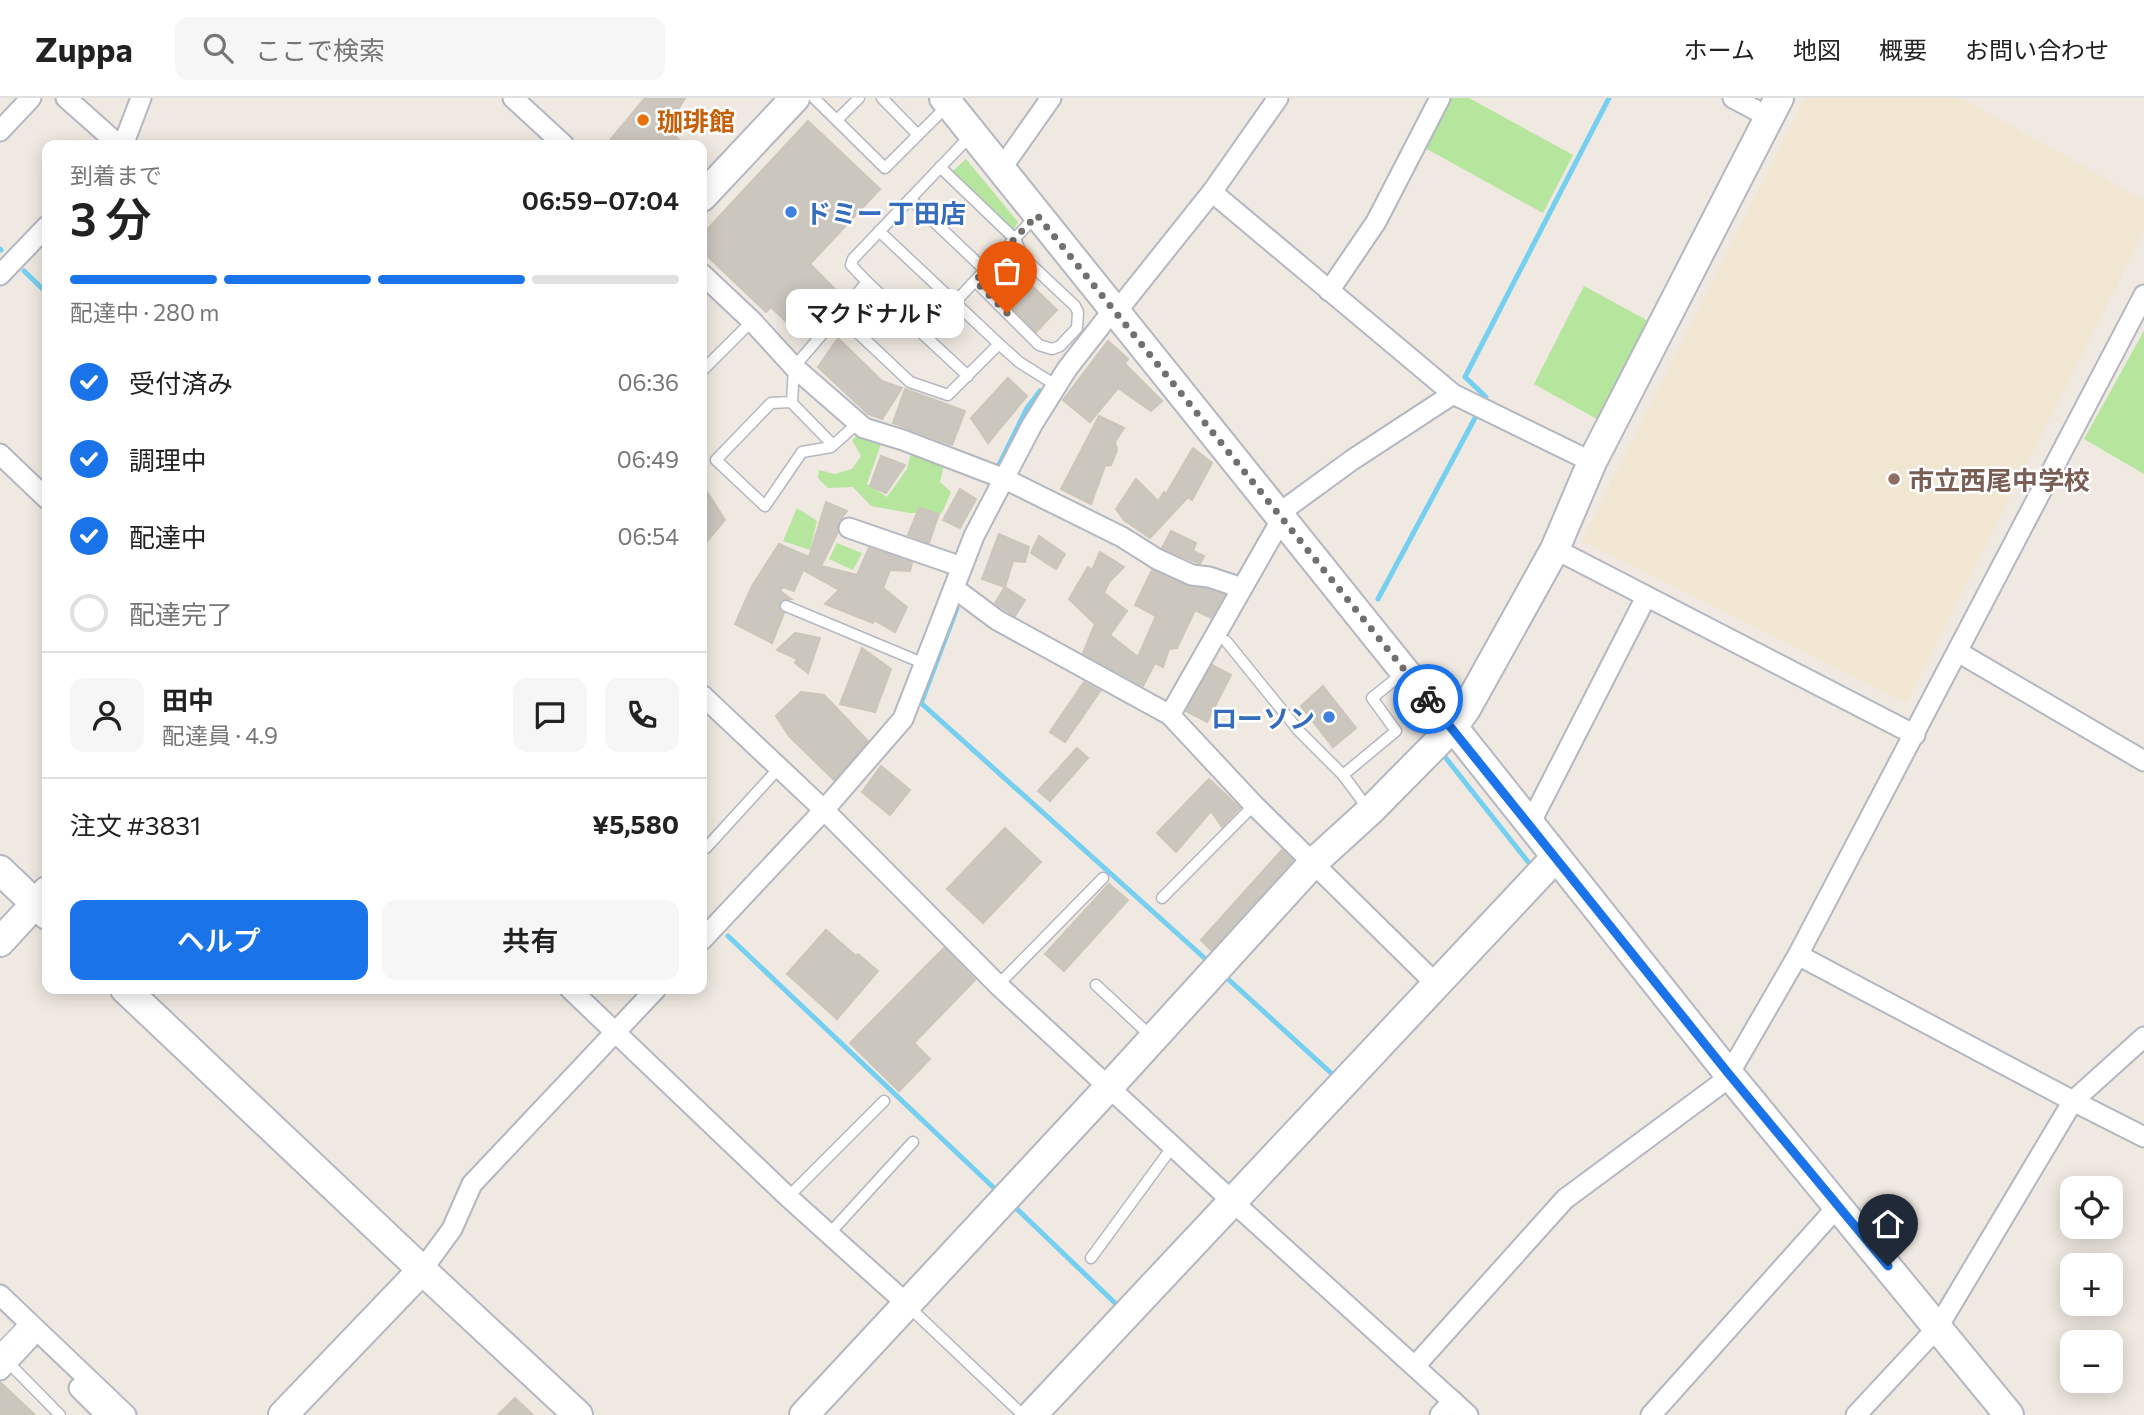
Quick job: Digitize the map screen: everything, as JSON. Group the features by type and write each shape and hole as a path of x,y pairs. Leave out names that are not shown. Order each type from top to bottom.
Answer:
{"street":[{"path":"0,131 31,98"},
{"path":"66,98 115,140"},
{"path":"123,140 141,98"},
{"path":"513,98 559,140"},
{"path":"707,192 795,98"},
{"path":"1000,169 1051,98"},
{"path":"707,935 824,810 903,719 995,476 1106,319 1125,301 1212,192 1278,98"},
{"path":"1329,292 1376,222 1440,98"},
{"path":"804,1415 1314,862 1370,811 1453,727 1466,709 1555,550 1592,462 1774,108 1733,98"},
{"path":"946,101 1405,672 1453,727 1728,1073 2009,1415"},
{"path":"1212,192 1453,394 1592,462"},
{"path":"0,275 42,231"},
{"path":"707,279 752,321 794,367 864,428 903,440 995,476 1122,537 1157,559 1192,575 1209,577 1242,588"},
{"path":"1415,1366 1565,1199 1719,1085 1728,1073 1798,955 2142,304"},
{"path":"1170,715 1289,506 1352,460 1453,394"},
{"path":"0,454 42,494"},
{"path":"849,528 962,567"},
{"path":"1555,550 1915,735"},
{"path":"954,589 997,620 1170,715 1254,805 1436,984"},
{"path":"1531,826 1646,597"},
{"path":"1958,652 2144,761"},
{"path":"707,700 824,810 998,985 1415,1366 1447,1408 1468,1415"},
{"path":"1032,1415 1556,858"},
{"path":"0,870 42,902"},
{"path":"0,942 42,904"},
{"path":"1798,955 2144,1137"},
{"path":"130,994 578,1415"},
{"path":"575,994 788,1197 908,1305"},
{"path":"283,1415 422,1270 452,1229 472,1184 651,994"},
{"path":"1856,1415 1938,1327 2073,1101 2144,1037"},
{"path":"1651,1415 1838,1206"},
{"path":"0,1295 25,1329 106,1415"},
{"path":"0,1311 126,1415"},
{"path":"2,1359 25,1329"}],"lane":[{"path":"814,98 885,168 918,135 946,101"},
{"path":"837,120 859,98"},
{"path":"881,98 918,135"},
{"path":"968,376 850,265 972,134"},
{"path":"940,167 1015,239 1023,257 1074,306 1078,312 1077,328 1060,346 1052,349 1039,345 975,281"},
{"path":"910,199 985,270"},
{"path":"924,335 1037,215"},
{"path":"879,231 1019,362 1057,386"},
{"path":"792,402 794,367 867,282"},
{"path":"838,314 910,383 948,395 999,344"},
{"path":"707,366 752,321"},
{"path":"834,445 792,402 771,402 716,460 765,506 803,452 834,445 858,423"},
{"path":"786,606 925,664"},
{"path":"1226,640 1299,731 1343,775 1370,811"},
{"path":"1343,775 1396,731 1372,698 1405,672"},
{"path":"707,847 779,768"},
{"path":"1162,898 1254,805"},
{"path":"998,985 1103,878"},
{"path":"1096,985 1153,1038"},
{"path":"788,1197 884,1101"},
{"path":"830,1233 913,1142"},
{"path":"1091,1258 1172,1146"},
{"path":"908,1305 1023,1415"},
{"path":"2,1359 60,1415"}],"shaded area":[{"path":"1805,98 1961,98 2144,200 2144,232 1906,703 1582,540"}],"green space":[{"path":"1450,98 1469,98 1573,155 1543,213 1425,148"},
{"path":"966,159 1018,222 1014,230 953,171"},
{"path":"1584,286 1650,322 1604,423 1534,384"},
{"path":"2144,331 2144,474 2084,439"},
{"path":"862,431 882,441 867,484 887,497 907,469 911,453 944,465 940,482 951,492 942,513 910,513 871,506 853,487 828,488 818,478 819,470 835,474 852,469 861,456 852,440"},
{"path":"797,508 817,521 810,550 783,541"},
{"path":"837,543 862,553 853,570 829,559"}],"building":[{"name":"珈琲館","path":"645,98 685,98 667,128 679,140 610,140"},
{"name":"ドミー 丁田店","path":"808,121 880,189 810,264 837,291 798,333 771,307 766,312 707,256 707,230"},
{"path":"1009,263 1057,310 1036,332 988,284"},
{"path":"838,338 882,381 902,388 882,419 868,414 818,367"},
{"path":"1108,341 1128,359 1125,364 1162,401 1151,411 1118,388 1090,422 1063,400"},
{"path":"1008,378 1027,396 988,443 971,418"},
{"path":"905,389 965,411 952,445 893,423"},
{"path":"1099,416 1124,428 1115,442 1117,450 1111,465 1105,466 1091,504 1061,489"},
{"path":"1193,448 1212,463 1192,500 1188,497 1150,538 1124,520 1116,509 1136,479 1158,501 1164,492 1166,494"},
{"path":"881,456 905,465 886,493 870,486"},
{"path":"960,489 976,499 960,528 943,520"},
{"path":"707,492 725,520 707,541"},
{"path":"826,502 847,511 838,523 838,532 821,566 857,575 869,548 912,563 910,571 890,570 883,588 907,607 895,632 874,620 873,623 825,604 839,590 803,570 794,591 783,587 780,591 791,599 784,599 779,603 780,610 784,613 772,643 735,624 752,586 779,544 809,557"},
{"path":"919,508 939,514 929,543 908,535"},
{"path":"1171,531 1196,543 1193,551 1204,556 1200,564 1162,548"},
{"path":"999,534 1029,547 1025,562 1013,561 1005,587 982,579"},
{"path":"1039,536 1065,554 1056,569 1031,553"},
{"path":"1100,552 1124,567 1109,582 1104,593 1127,611 1110,635 1138,657 1156,616 1135,605 1152,570 1187,586 1224,595 1211,618 1195,610 1177,648 1169,649 1163,667 1155,663 1143,686 1083,653 1095,624 1069,599 1088,567 1092,570"},
{"path":"1005,587 1025,600 1015,616 995,603"},
{"path":"795,633 820,638 808,673 795,663 797,659 777,650"},
{"path":"862,648 891,669 875,712 840,704"},
{"path":"1212,665 1231,675 1207,722 1186,711"},
{"path":"1084,682 1100,691 1065,742 1050,732"},
{"name":"ローソン","path":"1323,686 1356,728 1333,747 1301,706"},
{"path":"801,692 824,695 868,741 834,780 789,736 776,716"},
{"path":"1077,748 1088,758 1050,801 1038,791"},
{"path":"881,766 910,790 890,815 862,792"},
{"path":"1209,779 1240,808 1222,827 1211,811 1176,852 1157,833"},
{"path":"1005,828 1041,862 983,923 947,889"},
{"path":"1282,850 1293,860 1211,950 1201,940"},
{"path":"1109,884 1128,900 1064,971 1045,954"},
{"path":"826,930 878,971 837,1019 787,974"},
{"path":"944,948 975,980 914,1043 930,1059 899,1091 850,1043"},
{"path":"0,1382 35,1415 0,1415"},
{"path":"515,1398 533,1415 498,1415"}],"waterway":[{"path":"1486,397 1465,377 1609,98"},
{"path":"24,271 42,288"},
{"path":"996,471 1027,408 1040,391"},
{"path":"1378,599 1475,418"},
{"path":"957,608 921,703 1210,963"},
{"path":"1445,757 1529,863"},
{"path":"728,936 994,1188"},
{"path":"1228,979 1331,1073"},
{"path":"1017,1209 1115,1303"}],"way so far":[{"path":"1007,313 975,281 1037,215 1428,699"}],"place":[{"name":"珈琲館","path":"643,120"},
{"name":"ドミー 丁田店","path":"791,212"},
{"name":"マクドナルド","path":"1007,313"},
{"name":"市立西尾中学校","path":"1894,479"},
{"name":"ローソン","path":"1329,717"}],"route":[{"path":"1428,699 1728,1073 1888,1266"}]}
